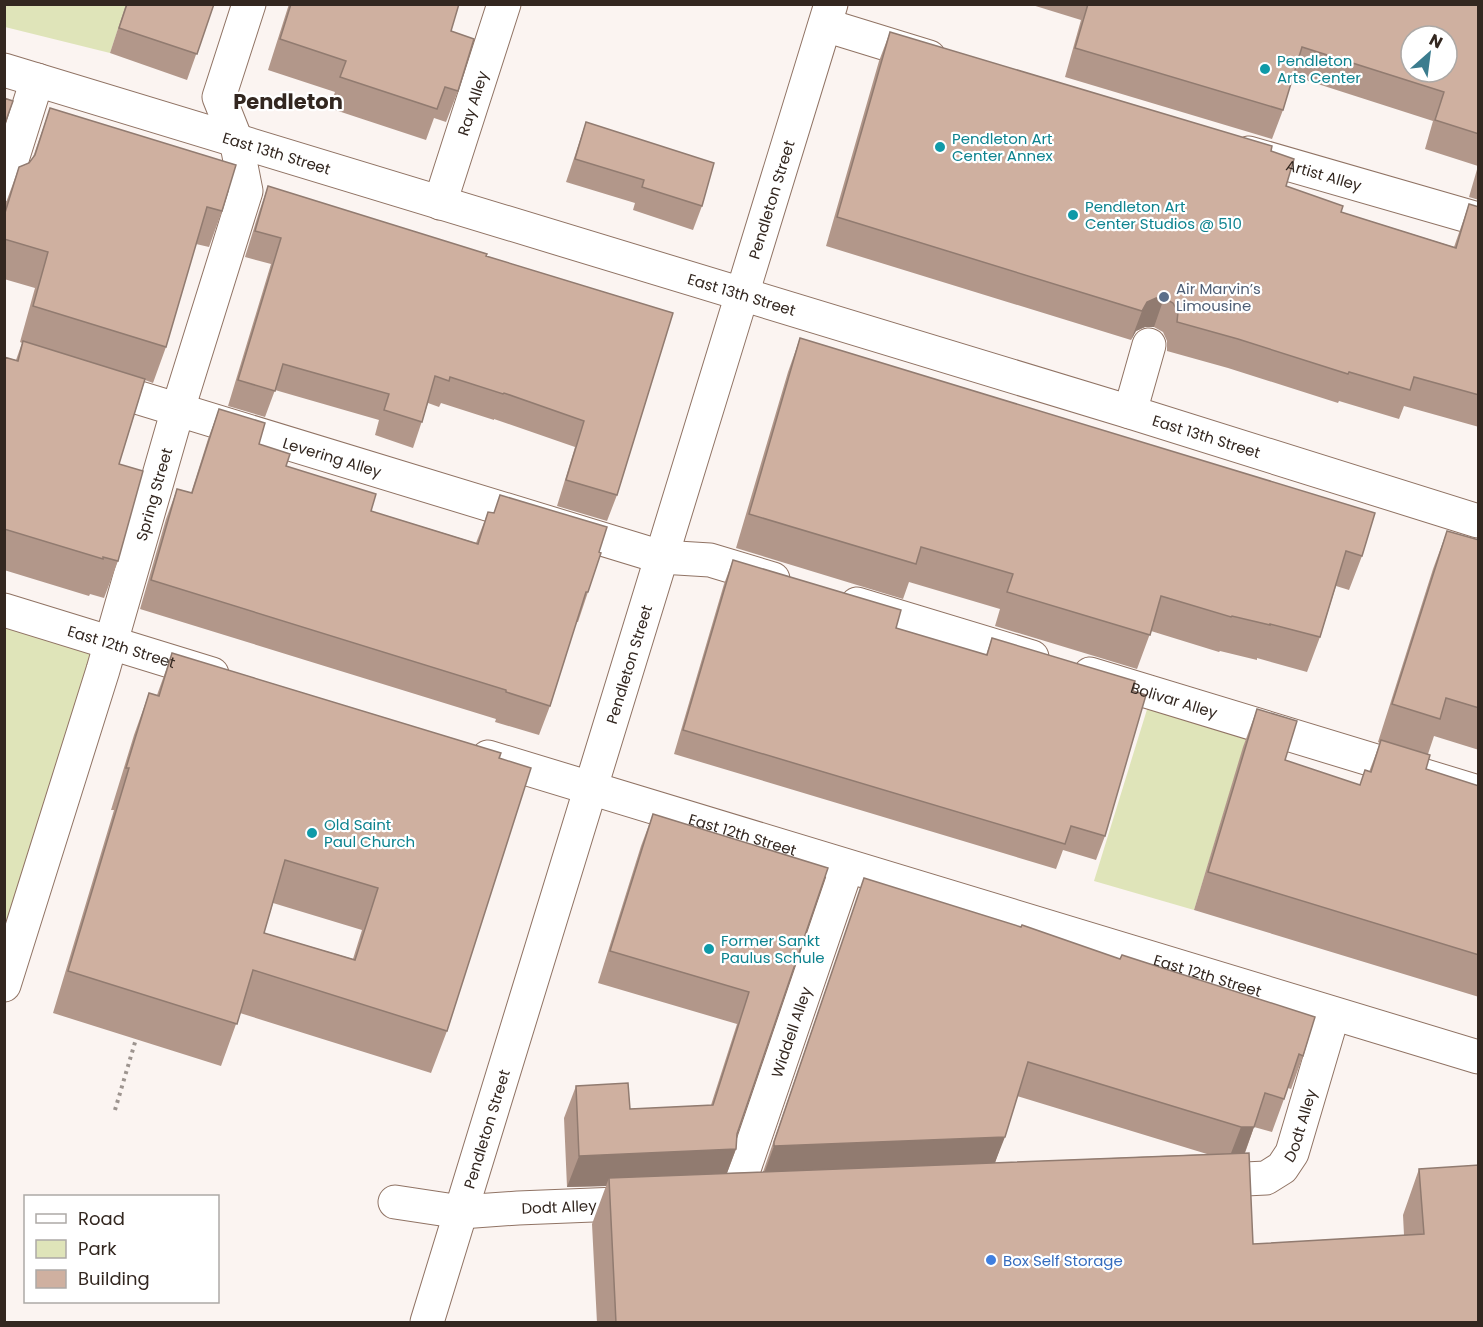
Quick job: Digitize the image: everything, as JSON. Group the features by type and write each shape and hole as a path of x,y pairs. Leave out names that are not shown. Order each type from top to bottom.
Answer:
{"street":[{"name":"Spring Street","path":"4,985 111,643 178,410 246,191 236,140 219,97 249,4"},
{"name":"Ray Alley","path":"440,203 504,4"},
{"path":"828,15 960,66"},
{"name":"Pendleton Street","path":"427,1323 828,15"},
{"name":"East 13th Street","path":"4,70 1130,412 1479,521"},
{"path":"4,185 37,80"},
{"name":"Artist Alley","path":"1222,145 1479,219"},
{"path":"1130,412 1149,345"},
{"name":"Levering Alley","path":"69,377 661,557"},
{"name":"Bolivar Alley","path":"661,557 710,560 1479,792"},
{"name":"East 12th Street","path":"4,610 245,684"},
{"name":"East 12th Street","path":"458,748 1479,1058"},
{"name":"Widdell Alley","path":"743,1200 744,1172 847,867"},
{"name":"Dodt Alley","path":"1171,1182 1266,1178 1282,1168 1292,1153 1333,1014"},
{"name":"Dodt Alley","path":"395,1202 461,1212 672,1202"}],"path":[{"path":"115,1110 136,1039"}],"green space":[{"path":"4,5 126,5 110,53 5,27"},
{"path":"5,611 111,643 5,985"},
{"path":"1149,703 1248,733 1194,910 1094,881"}],"building":[{"path":"127,4 214,4 197,54 119,28"},
{"path":"291,4 459,4 451,31 474,39 458,91 445,87 437,109 340,77 346,61 280,39"},
{"name":"Pendleton Arts Center","path":"1088,4 1479,4 1479,134 1435,120 1444,92 1419,84 1459,84 1459,24 1399,24 1399,78 1302,47 1283,110 1075,48"},
{"path":"890,32 1272,146 1271,151 1294,159 1286,186 1343,206 1341,212 1456,248 1469,204 1479,207 1479,395 1414,377 1410,390 1349,372 1348,374 1177,322 1178,312 1173,303 1164,298 1156,298 1147,302 1142,311 837,217"},
{"path":"4,98 13,101 4,126"},
{"path":"50,108 236,165 222,211 207,207 166,347 33,306 48,252 4,239 4,216 19,167 29,163 35,155"},
{"path":"586,122 714,163 702,206 642,187 644,180 575,159"},
{"path":"268,186 673,313 617,495 566,480 584,421 504,393 450,377 449,381 435,376 422,422 384,410 389,394 283,364 275,391 238,380 281,238 255,231"},
{"path":"800,338 1375,513 1362,556 1346,551 1320,637 1231,617 1161,596 1150,635 1007,592 1013,574 921,547 916,564 749,514"},
{"path":"23,341 145,379 119,464 143,471 118,561 103,557 103,559 4,529 4,357 18,361"},
{"path":"219,409 265,423 259,444 290,454 286,466 376,494 371,511 478,544 488,512 494,513 500,495 607,527 599,552 601,553 588,592 586,592 550,706 506,692 506,690 151,580 177,489 192,493"},
{"path":"1447,531 1479,540 1479,708 1446,698 1440,719 1392,704"},
{"path":"733,560 901,610 896,628 987,655 992,638 1135,681 1133,691 1146,695 1105,836 1071,826 1065,844 683,730"},
{"path":"172,653 501,753 499,758 531,768 447,1031 253,970 237,1024 68,971 149,693 159,696","holes":["285,860 378,888 355,960 264,933"]},
{"path":"1257,709 1297,721 1285,760 1360,785 1365,770 1371,772 1381,740 1430,755 1426,769 1479,786 1479,955 1208,872"},
{"path":"653,814 828,868 737,1134 736,1149 579,1156 576,1086 628,1083 630,1109 713,1105 749,992 610,951"},
{"path":"864,878 1021,927 1022,925 1120,959 1122,955 1315,1017 1303,1056 1299,1054 1284,1099 1265,1093 1254,1127 1241,1127 1028,1062 1005,1137 774,1146"},
{"path":"1249,1153 1253,1244 1424,1234 1419,1169 1479,1165 1479,1322 616,1323 609,1178"}],"place":[{"name":"Pendleton Arts Center","path":"1265,69"},
{"name":"Pendleton Art Center Annex","path":"940,147"},
{"name":"Pendleton Art Center Studios @ 510","path":"1073,215"},
{"name":"Air Marvin’s Limousine","path":"1164,297"},
{"name":"Old Saint Paul Church","path":"312,833"},
{"name":"Former Sankt Paulus Schule","path":"709,949"},
{"name":"Box Self Storage","path":"991,1260"}],"district":[{"name":"Pendleton","path":"288,101"}]}
